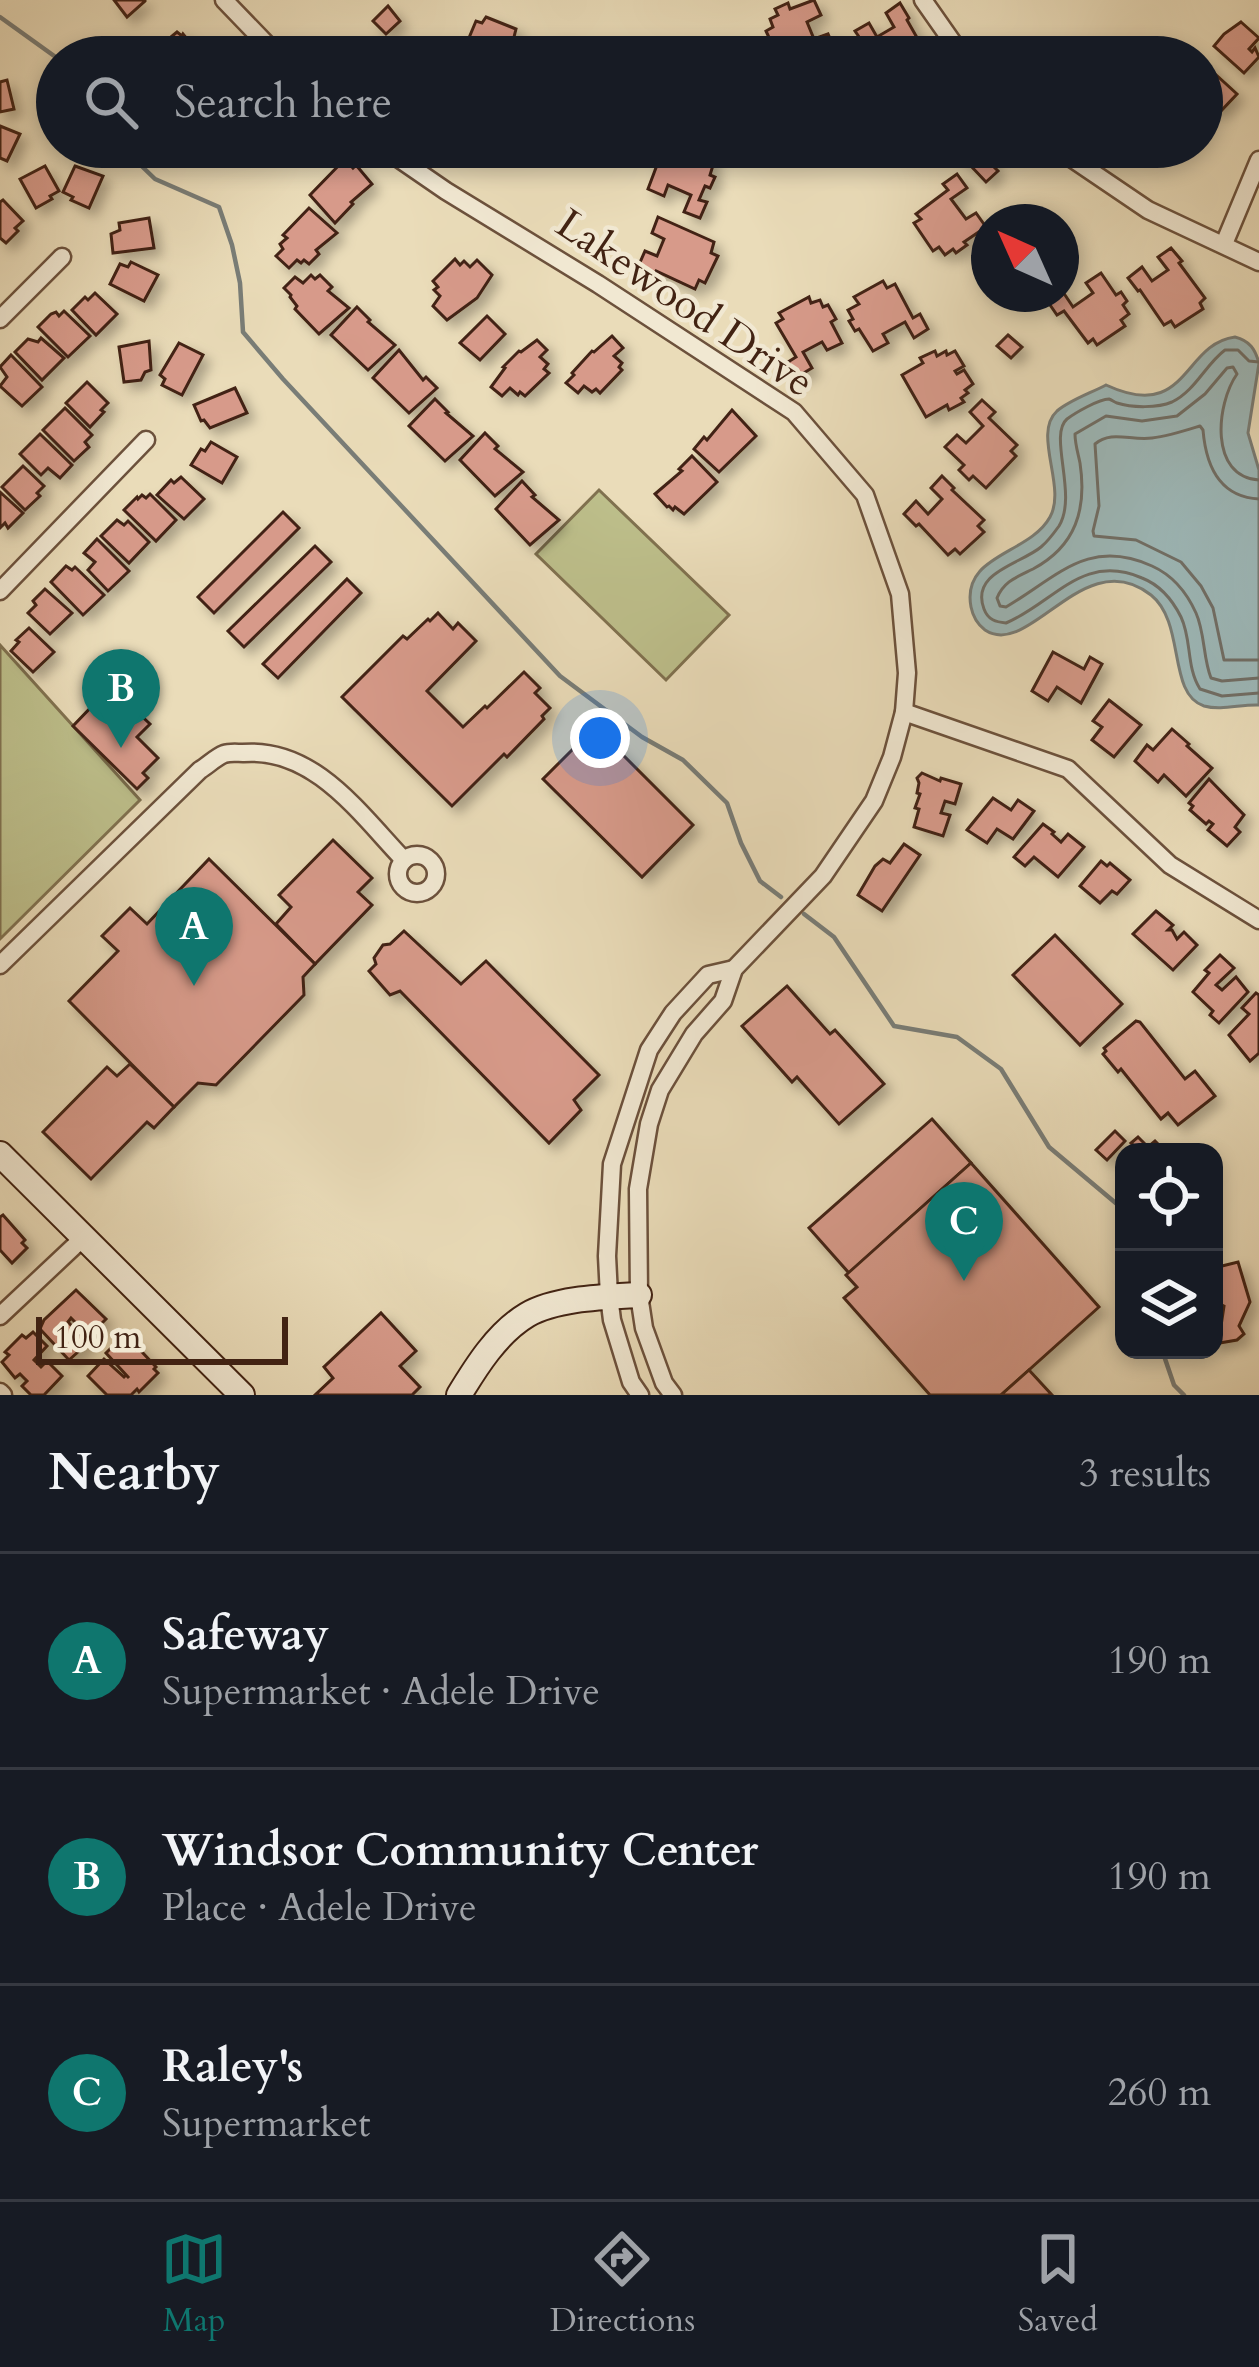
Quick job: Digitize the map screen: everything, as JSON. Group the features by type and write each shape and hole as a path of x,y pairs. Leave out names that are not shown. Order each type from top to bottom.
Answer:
{"street":[{"path":"224,0 259,36"},
{"path":"922,0 948,36"},
{"path":"1224,244 1259,160"},
{"name":"Lakewood Drive","path":"413,168 794,412 865,495 900,594 907,673 904,712 874,801 823,876 734,968 723,1001 694,1034 660,1090 649,1124 638,1189 639,1295 644,1328 664,1383 674,1395"},
{"path":"1085,168 1148,210 1259,262"},
{"path":"0,319 62,257"},
{"path":"0,591 146,440"},
{"path":"904,712 1068,770 1170,865 1259,920"},
{"path":"0,965 200,770 224,754 280,754 309,768 338,791 404,860"},
{"name":"Lakewood Drive","path":"640,1395 631,1382 609,1296 612,1164 649,1050 673,1013 708,975 734,968"},
{"path":"0,1154 242,1395"},
{"path":"0,1316 84,1237"},
{"path":"459,1395 497,1341 527,1314 585,1297 639,1295"}],"green space":[{"path":"599,490 729,615 666,680 536,554"},
{"path":"0,645 140,800 0,939"}],"water":[{"path":"1235,337 1251,346 1259,363 1248,433 1259,470 1259,705 1211,707 1193,699 1185,688 1162,607 1151,595 1126,583 1103,582 1081,591 1020,630 1002,635 982,628 971,607 976,576 1040,530 1050,517 1055,491 1048,433 1057,411 1106,385 1153,395 1169,388 1218,343"}],"building":[{"path":"114,0 145,0 145,1 127,17"},
{"path":"814,0 821,15 807,22 813,36 768,36 766,31 773,27 770,19 778,15 775,9 788,3 790,9"},
{"path":"900,3 916,36 879,36 894,27 886,13"},
{"path":"388,6 400,21 386,34 373,21"},
{"path":"486,17 516,29 514,36 470,36 476,21 482,23"},
{"path":"1241,22 1259,38 1249,49 1255,48 1259,57 1244,73 1223,54 1224,34"},
{"path":"869,23 876,36 858,36 855,31"},
{"path":"7,80 14,109 0,112 0,82"},
{"path":"1223,81 1237,94 1223,109"},
{"path":"0,126 20,134 7,161 0,158"},
{"path":"46,168 59,191 36,208 20,179"},
{"path":"74,168 103,176 89,208 63,192"},
{"path":"336,168 359,168 372,184 335,223 310,195"},
{"path":"656,168 712,168 710,175 715,177 699,200 707,202 700,218 684,212 691,195 668,185 664,196 648,189"},
{"path":"973,168 998,171 986,182"},
{"path":"957,174 967,188 951,199 966,219 971,216 967,245 945,255 939,247 933,251 914,223 921,219 916,214 948,190 943,184"},
{"path":"3,200 23,221 6,243 0,238"},
{"path":"309,208 337,233 316,250 319,254 309,264 297,260 289,268 276,256 287,238 283,235"},
{"path":"658,217 714,242 711,253 718,256 705,283 699,280 695,289 638,267 645,251 657,256 664,239 652,233"},
{"path":"149,218 154,248 113,253 111,234 120,230 119,223"},
{"path":"1171,248 1205,298 1200,303 1203,309 1175,327 1171,321 1164,325 1128,278 1142,267 1152,281 1168,270 1158,257"},
{"path":"455,259 470,267 477,260 492,275 477,298 447,320 433,306 440,296 433,281"},
{"path":"131,262 158,275 144,301 110,284 120,264 128,267"},
{"path":"1101,273 1116,295 1121,292 1127,301 1123,305 1129,314 1121,320 1125,326 1097,345 1093,339 1088,343 1065,312 1079,312 1079,303 1093,293 1086,283"},
{"path":"311,275 315,279 320,275 332,287 328,291 349,308 319,334 295,309 284,288 295,277 303,283"},
{"path":"883,281 887,288 895,284 913,318 920,314 928,329 914,338 905,322 883,334 888,343 873,351 859,329 855,331 848,310 859,304 854,297"},
{"path":"95,293 117,314 96,335 72,310"},
{"path":"809,297 811,303 820,300 823,307 828,305 842,343 827,350 822,342 803,352 812,368 797,377 788,362 796,357 776,323 783,319 779,313"},
{"path":"357,307 395,345 368,370 331,335"},
{"path":"64,311 90,336 68,357 38,327 51,314 59,316"},
{"path":"487,316 505,334 480,360 460,343"},
{"path":"1008,335 1022,347 1011,358 997,346"},
{"path":"612,336 623,348 614,356 622,370 600,393 584,386 578,393 566,383 592,351"},
{"path":"41,338 64,358 42,380 15,352 28,339 38,342"},
{"path":"537,340 547,350 540,357 549,373 525,396 510,388 502,396 491,387 503,367"},
{"path":"149,341 151,370 141,380 124,382 119,347"},
{"path":"179,343 203,355 182,395 162,385 165,379 160,375"},
{"path":"399,350 423,380 426,377 437,388 409,413 373,378"},
{"path":"935,351 937,356 955,351 964,366 955,371 964,370 973,384 961,398 964,402 926,417 902,375"},
{"path":"11,355 42,387 22,406 0,386 7,377 0,367"},
{"path":"87,382 108,403 90,427 66,403"},
{"path":"235,388 247,413 210,428 201,421 194,405"},
{"path":"435,399 473,436 445,461 409,426"},
{"path":"982,400 995,412 989,418 1017,445 1011,451 1016,456 986,488 959,470 964,465 945,447 957,435 966,443 983,426 970,412"},
{"path":"65,408 92,435 85,442 89,447 74,461 43,430"},
{"path":"732,410 756,436 719,472 694,449"},
{"path":"485,433 498,446 495,449 523,472 495,496 460,460"},
{"path":"40,434 72,465 60,478 48,468 41,475 20,454"},
{"path":"211,442 237,457 222,483 191,465"},
{"path":"692,456 717,482 684,514 667,507 655,494"},
{"path":"23,466 44,486 25,510 2,487"},
{"path":"942,476 984,520 978,526 984,532 960,554 955,549 948,555 904,514 916,501 928,514 942,499 931,488"},
{"path":"181,477 204,499 184,519 157,495"},
{"path":"522,481 535,495 532,497 559,520 530,545 496,509"},
{"path":"0,492 23,513 8,528 5,523 0,528"},
{"path":"150,494 176,520 156,541 124,510 137,497"},
{"path":"283,512 299,528 214,613 198,597"},
{"path":"117,520 124,525 128,521 149,542 129,563 101,536"},
{"path":"97,539 129,571 108,591 88,570 95,562 84,553"},
{"path":"315,546 331,562 244,647 228,631"},
{"path":"66,566 75,567 104,595 83,615 51,582"},
{"path":"347,579 361,593 278,678 263,664"},
{"path":"45,589 72,613 50,634 28,613"},
{"path":"438,613 453,629 458,623 476,641 427,691 463,727 524,672 540,688 535,693 550,708 507,757 504,754 452,806 342,697 403,636 407,639"},
{"path":"29,628 54,652 33,672 11,651"},
{"path":"1053,652 1084,669 1090,657 1102,664 1081,703 1057,687 1048,701 1032,691"},
{"path":"115,691 150,724 137,737 158,758 143,773 148,778 137,789 73,726 98,700 102,704"},
{"path":"1109,700 1141,725 1114,757 1092,740 1102,727 1093,721"},
{"path":"595,727 693,825 642,877 543,779"},
{"path":"1172,729 1212,768 1186,796 1164,775 1158,782 1135,761 1147,745 1153,750"},
{"path":"922,773 961,784 955,804 945,801 941,813 950,815 943,836 914,827 920,794 917,778"},
{"path":"1209,779 1244,815 1235,827 1240,832 1227,846 1208,830 1213,824 1206,824 1190,810 1189,803"},
{"path":"993,798 1011,810 1018,800 1034,811 1013,839 997,829 987,843 967,830"},
{"path":"1043,824 1061,842 1068,834 1084,847 1058,877 1034,857 1025,866 1014,857"},
{"path":"333,840 372,878 358,892 372,905 315,964 276,924 291,907 279,895"},
{"path":"904,844 920,855 882,911 858,895 875,866 883,859 890,863"},
{"path":"209,859 315,964 303,977 304,995 216,1085 198,1083 174,1107 69,1001 118,951 102,936 130,908 147,924"},
{"path":"1101,861 1130,880 1100,903 1080,886"},
{"path":"1156,911 1173,925 1168,930 1177,939 1184,932 1197,945 1173,970 1133,934"},
{"path":"404,931 461,984 486,961 599,1075 574,1100 581,1110 549,1143 400,991 390,995 369,971 383,945"},
{"path":"1055,935 1122,1004 1080,1045 1013,975"},
{"path":"1220,955 1234,968 1216,985 1222,990 1236,977 1248,992 1219,1023 1193,992"},
{"path":"787,986 884,1084 839,1124 797,1077 792,1082 742,1026"},
{"path":"1256,993 1259,1053 1250,1061 1229,1035 1249,1014 1242,1008"},
{"path":"1136,1021 1185,1079 1195,1071 1215,1096 1178,1125 1168,1113 1161,1119 1103,1054"},
{"path":"130,1064 174,1107 154,1128 147,1122 91,1179 43,1132 107,1067 117,1076"},
{"path":"932,1119 971,1163 849,1273 809,1228"},
{"path":"1115,1131 1125,1141 1115,1143 1115,1152 1107,1160 1096,1150"},
{"path":"971,1163 1099,1307 1001,1395 930,1395 844,1298 857,1287 846,1275"},
{"path":"3,1215 27,1248 12,1263 0,1250"},
{"path":"1238,1262 1250,1302 1239,1326 1244,1334 1223,1342 1224,1306 1223,1266"},
{"path":"76,1290 106,1319 89,1336 71,1318 68,1322 88,1343 69,1360 40,1329"},
{"path":"381,1313 416,1351 400,1366 420,1387 412,1395 315,1395 333,1378 324,1367"},
{"path":"33,1332 47,1346 34,1360 41,1367 47,1361 62,1376 44,1395 31,1395 22,1386 27,1381 20,1374 15,1378 2,1362 22,1335 26,1338"},
{"path":"128,1337 158,1373 139,1392 107,1395 88,1376 104,1359 129,1378 106,1353"},
{"path":"1029,1370 1052,1395 1001,1395"}],"waterway":[{"path":"0,17 36,43"},
{"path":"144,168 155,179 219,207 240,283 243,332 283,379 560,676 642,737 683,760 727,803 760,881 781,897"},
{"path":"804,914 834,937 894,1026 957,1037 1001,1069 1049,1147 1115,1202"},
{"path":"1165,1359 1174,1385 1184,1395"}],"place":[{"name":"Windsor Community Center","path":"121,748"},
{"name":"Safeway","path":"194,986"},
{"name":"Raley's","path":"964,1281"}]}
